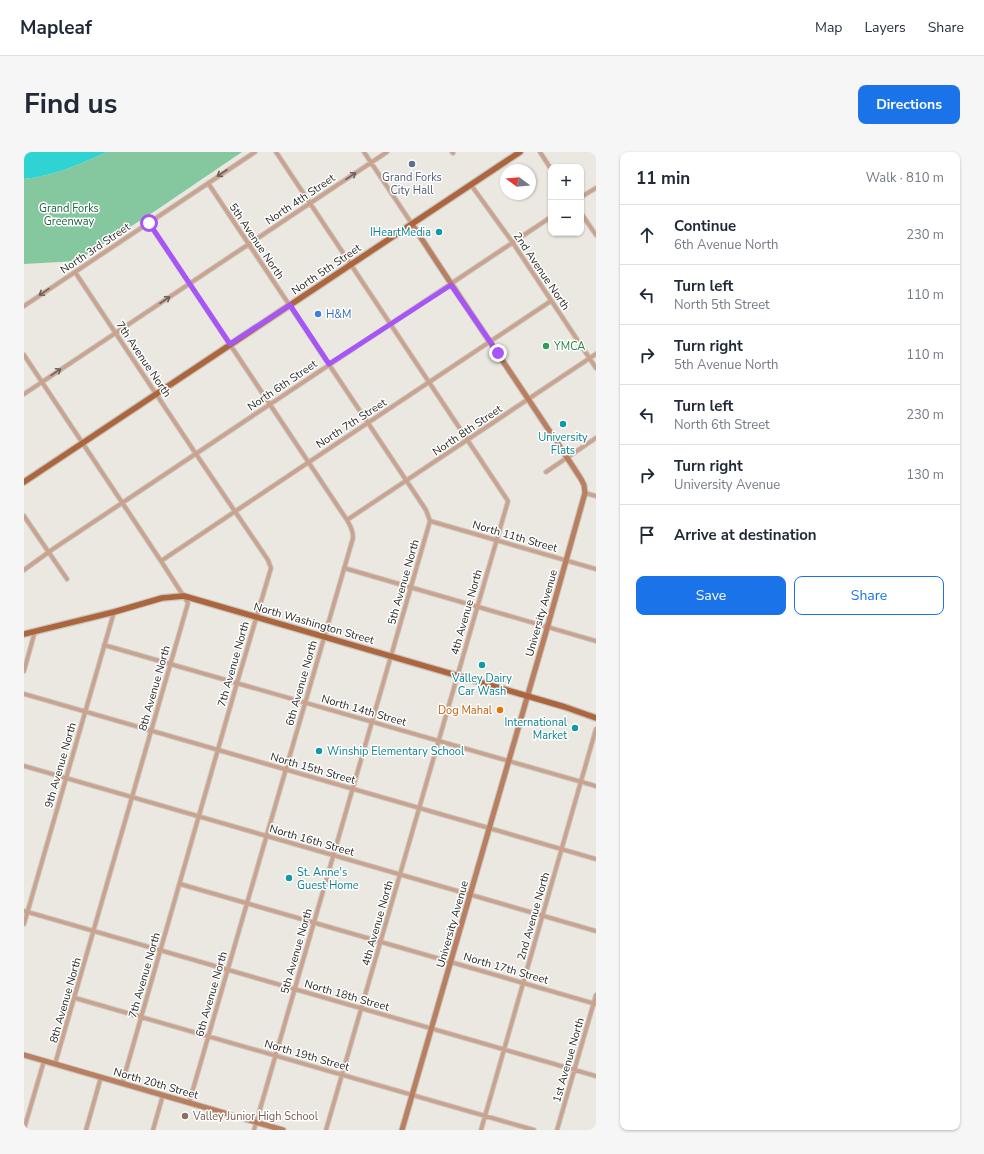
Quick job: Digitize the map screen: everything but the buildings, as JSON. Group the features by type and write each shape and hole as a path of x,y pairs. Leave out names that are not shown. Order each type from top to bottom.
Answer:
{"main road":[{"name":"North 5th Street","path":"24,482 520,152"},
{"name":"North Washington Street","path":"24,634 114,612 162,598 184,596 528,696 596,718"}],"street":[{"name":"North 3rd Street","path":"24,306 255,152"},
{"name":"4th Avenue North","path":"276,152 508,501 326,1130"},
{"path":"364,152 451,285 568,458 584,485 585,493 596,496"},
{"name":"North 4th Street","path":"24,394 387,152"},
{"path":"540,152 548,164"},
{"name":"5th Avenue North","path":"208,183 407,480 426,510 430,520 254,1130"},
{"name":"2nd Avenue North","path":"471,185 513,243 596,368"},
{"path":"584,196 596,188"},
{"path":"584,217 596,235"},
{"name":"North 6th Street","path":"24,570 329,364 451,285 548,219"},
{"name":"6th Avenue North","path":"149,223 353,530 353,538 208,1036 190,1103"},
{"name":"7th Avenue North","path":"75,272 272,568 237,683 122,1084"},
{"name":"North 7th Street","path":"162,561 551,301"},
{"name":"North 8th Street","path":"347,520 596,354"},
{"name":"8th Avenue North","path":"24,355 162,561 188,603 56,1064"},
{"path":"546,472 596,438"},
{"name":"University Avenue","path":"402,1130 548,627 585,493"},
{"path":"24,516 67,579"},
{"name":"North 11th Street","path":"430,520 596,569"},
{"path":"344,568 596,641"},
{"name":"9th Avenue North","path":"24,924 26,911 114,612"},
{"path":"24,671 35,631"},
{"name":"North 14th Street","path":"104,645 596,786"},
{"name":"North 15th Street","path":"24,694 596,859"},
{"name":"2nd Avenue North","path":"481,1130 596,729"},
{"name":"North 16th Street","path":"24,766 596,931"},
{"name":"North 17th Street","path":"180,884 595,1003"},
{"name":"North 18th Street","path":"26,911 596,1076"},
{"name":"1st Avenue North","path":"557,1130 595,1003 596,995"},
{"name":"North 19th Street","path":"75,998 534,1130"},
{"name":"North 20th Street","path":"24,1055 283,1130"},
{"path":"24,1129 44,1061"},
{"path":"86,1130 101,1077"},
{"path":"153,1130 163,1095"}],"green space":[{"name":"Grand Forks Greenway","path":"107,152 242,152 155,211 77,261 24,264 24,179 56,172"}],"water":[{"path":"24,152 107,152 56,172 24,179"}],"place":[{"name":"Grand Forks City Hall","path":"412,164"},
{"name":"IHeartMedia","path":"439,232"},
{"name":"H&M","path":"318,314"},
{"name":"YMCA","path":"546,346"},
{"name":"University Flats","path":"563,424"},
{"name":"Valley Dairy Car Wash","path":"482,665"},
{"name":"Dog Mahal","path":"500,710"},
{"name":"International Market","path":"575,728"},
{"name":"Winship Elementary School","path":"319,751"},
{"name":"St. Anne's Guest Home","path":"289,878"},
{"name":"Valley Junior High School","path":"185,1116"}],"route":[{"path":"149,223 230,344 290,305 329,364 451,285 498,353"}]}
